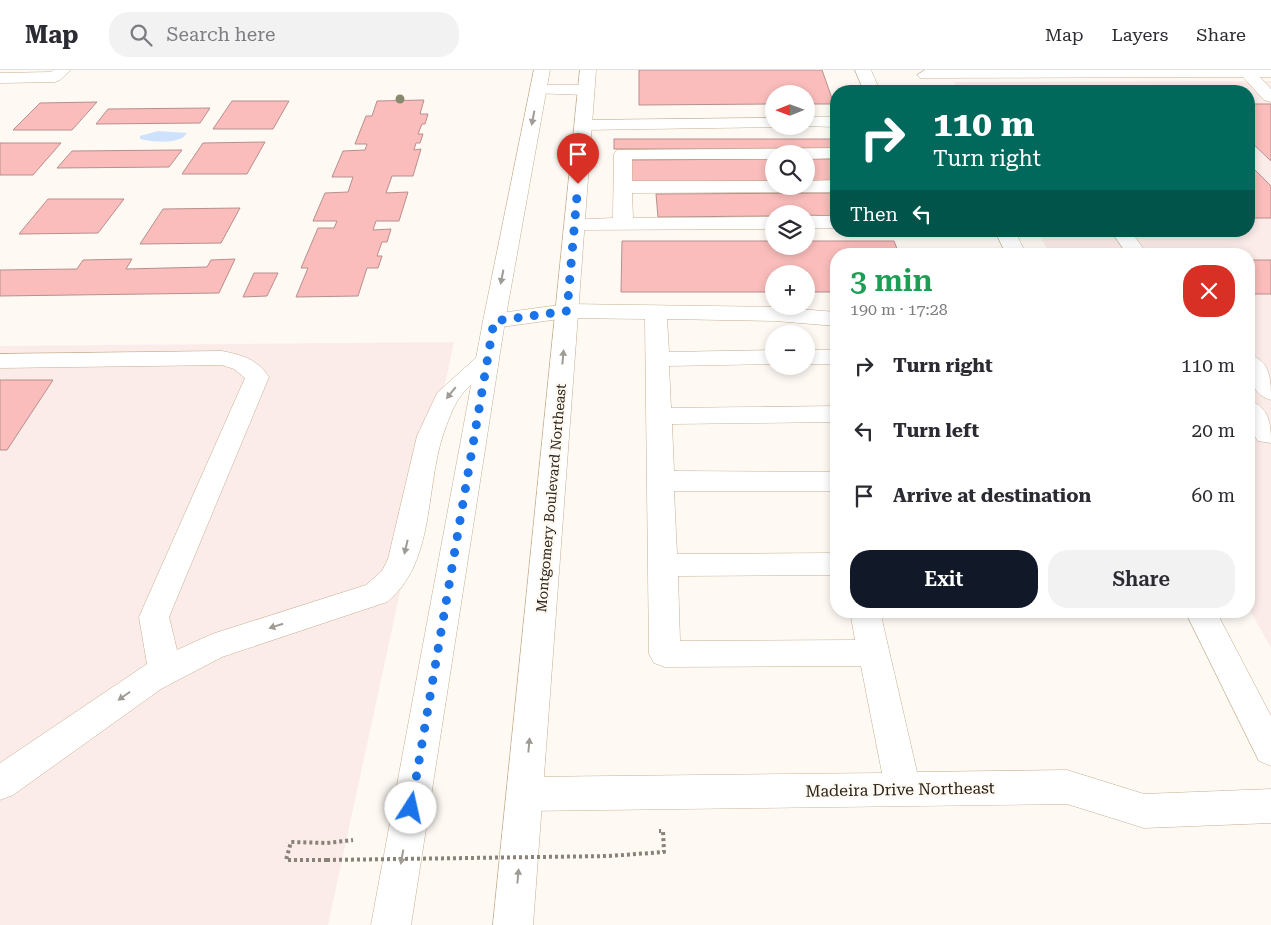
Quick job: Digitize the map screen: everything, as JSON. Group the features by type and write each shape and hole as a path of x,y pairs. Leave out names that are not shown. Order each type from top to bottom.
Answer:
{"main road":[{"path":"0,78 55,77 63,70"},
{"path":"391,925 487,360 542,70"},
{"path":"863,70 869,85"},
{"path":"930,85 923,72 1271,72"},
{"path":"1247,72 1270,97"},
{"path":"1159,73 1188,79 1199,85"},
{"path":"538,90 587,80"},
{"name":"Montgomery Boulevard Northeast","path":"513,925 587,80"},
{"path":"583,125 765,122"},
{"path":"815,122 830,122"},
{"path":"623,224 623,154 765,154"},
{"path":"815,154 830,154"},
{"path":"623,187 830,186"},
{"path":"815,222 830,222"},
{"path":"574,224 765,223"},
{"path":"1125,237 1133,248"},
{"path":"494,321 567,311 774,314 830,319"},
{"path":"656,312 665,654 875,653"},
{"path":"815,357 830,357"},
{"path":"0,361 222,358 237,361 251,368 257,377 154,617 165,671"},
{"path":"657,359 765,358"},
{"path":"0,783 149,679 212,647 376,594 390,583 398,573 403,559 430,436 449,393 487,360"},
{"path":"1255,370 1271,392"},
{"path":"659,416 830,414"},
{"path":"1255,421 1262,435"},
{"path":"660,481 830,481"},
{"path":"663,565 830,564"},
{"path":"867,618 903,789"},
{"path":"1204,618 1271,750"},
{"name":"Madeira Drive Northeast","path":"525,794 1068,787 1144,811 1271,806"}],"path":[{"path":"353,840 327,843 291,842 286,860 609,856 664,852 663,831"}],"shaded area":[{"path":"1271,81 1271,648 1254,618 1255,248 1047,248 1040,237 1255,237 1255,85 956,85 954,82"},
{"path":"454,342 328,925 0,925 0,346"}],"water":[{"path":"158,131 187,133 183,137 172,141 158,142 140,139 140,136"}],"building":[{"path":"639,70 822,70 830,93 830,104 815,104 815,85 765,85 765,104 639,105"},
{"path":"424,100 420,114 428,114 425,124 422,124 418,134 423,134 420,143 416,143 414,150 421,149 413,176 392,176 386,193 408,192 399,221 376,221 373,230 391,229 387,242 382,242 377,256 382,256 378,268 367,268 358,296 296,297 308,268 301,268 318,228 334,228 337,221 313,221 325,193 348,192 353,177 332,177 343,151 365,150 367,144 355,144 366,116 372,116 377,101"},
{"path":"232,101 289,101 273,129 213,129"},
{"path":"97,102 72,130 13,130 40,103"},
{"path":"1255,104 1271,104 1271,161 1255,146"},
{"path":"210,108 200,123 96,124 108,109"},
{"path":"614,139 830,139 830,149 815,149 815,145 765,145 765,149 614,149"},
{"path":"265,142 247,174 182,174 203,143"},
{"path":"0,143 61,143 33,175 0,175"},
{"path":"182,150 169,167 57,168 72,151"},
{"path":"765,159 765,181 631,182 631,160"},
{"path":"815,159 830,159 830,180 815,181"},
{"path":"1255,170 1271,186 1271,218 1255,218"},
{"path":"815,193 830,193 830,216 815,215 815,205 765,205 765,216 658,217 656,194 815,195"},
{"path":"48,199 124,199 98,233 19,234"},
{"path":"240,208 221,243 140,244 163,209"},
{"path":"622,241 765,241 765,255 815,255 815,241 894,241 897,248 830,248 830,292 815,292 815,265 765,265 765,292 621,292"},
{"path":"132,259 126,269 207,267 211,260 235,259 219,293 0,296 0,270 77,269 83,260"},
{"path":"1255,260 1271,260 1271,294 1255,294"},
{"path":"254,273 278,273 267,296 243,297"},
{"path":"0,380 53,380 7,450 0,450"}],"route":[{"path":"411,808 494,321 567,311 578,184"}]}
